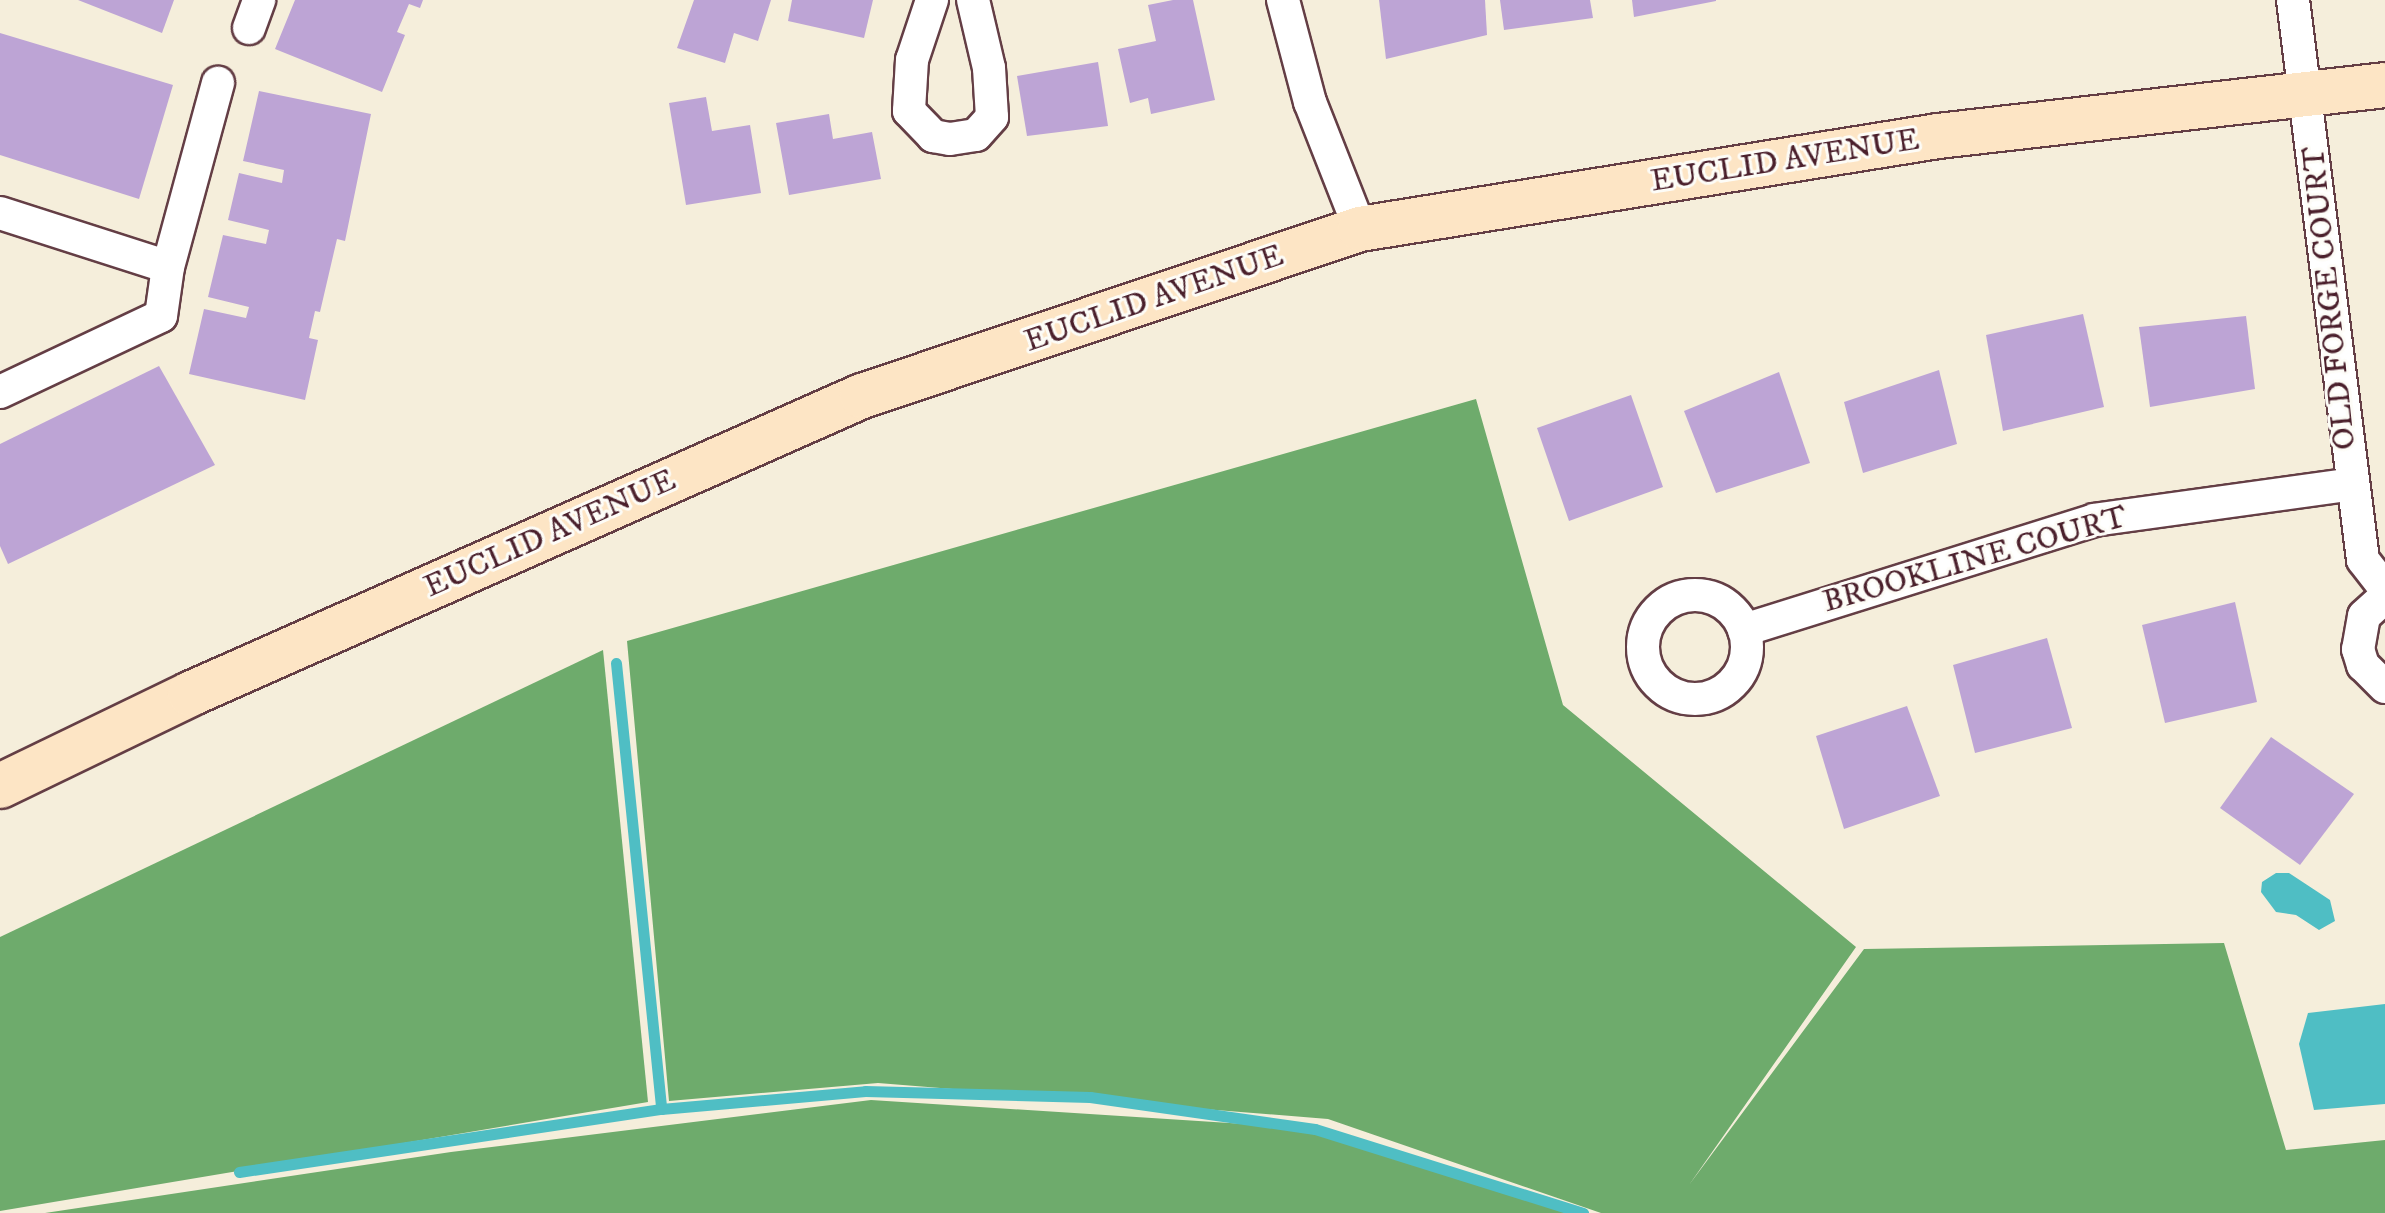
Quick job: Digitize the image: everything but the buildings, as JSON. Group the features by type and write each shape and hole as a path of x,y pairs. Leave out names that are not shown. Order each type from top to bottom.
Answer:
{"main road":[{"name":"EUCLID AVENUE","path":"0,786 190,694 862,396 1360,229 1938,136 2308,97 2385,85"}],"street":[{"path":"932,0 912,60 909,111 933,136 950,139 976,135 992,117 989,68 973,0"},
{"path":"1283,0 1310,102 1360,229"},
{"name":"OLD FORGE COURT","path":"2293,0 2308,97 2363,560 2385,588"},
{"path":"0,392 161,316 168,267 218,83"},
{"path":"0,213 168,267"},
{"name":"BROOKLINE COURT","path":"1744,630 2094,520 2352,484"},
{"path":"2385,597 2364,616 2358,649 2363,665 2385,687"}],"green space":[{"path":"1476,399 1563,705 1856,947 1689,1185 1864,949 2224,943 2286,1150 2385,1140 2385,1213 1601,1213 1328,1119 878,1083 669,1101 627,641"},
{"path":"603,650 648,1102 0,1211 0,937"},
{"path":"871,1100 1306,1128 1568,1213 45,1213 451,1152"}],"water":[{"path":"2276,873 2289,873 2330,900 2335,921 2319,930 2296,915 2276,912 2261,892 2262,882"},
{"path":"2385,1004 2385,1104 2314,1110 2299,1044 2308,1013"}],"waterway":[{"path":"616,663 661,1109"},
{"path":"239,1172 661,1109 865,1091 1090,1097 1315,1129 1583,1213"}]}
